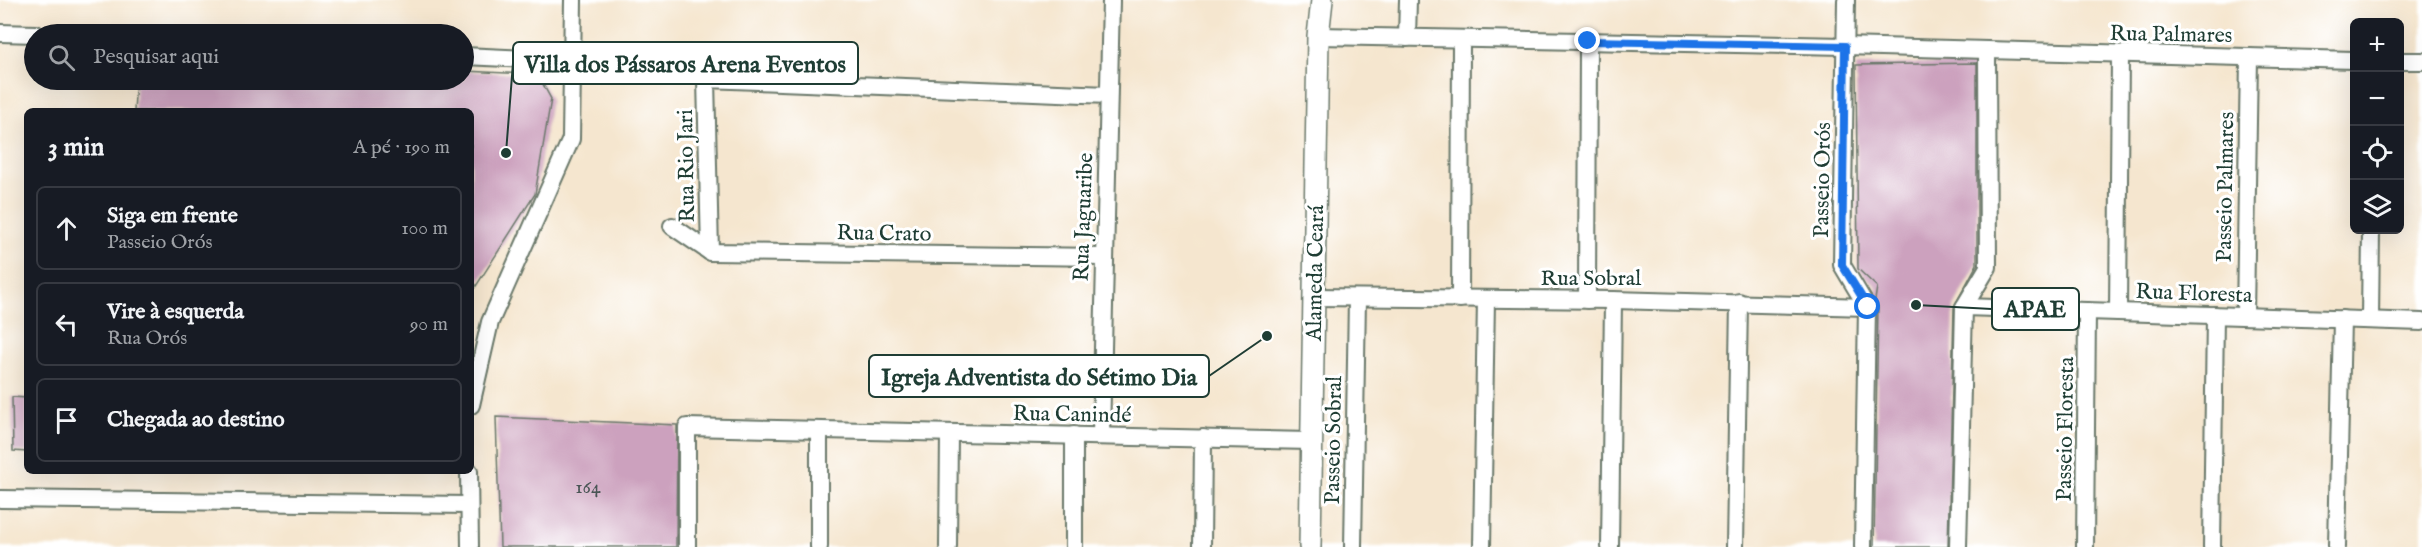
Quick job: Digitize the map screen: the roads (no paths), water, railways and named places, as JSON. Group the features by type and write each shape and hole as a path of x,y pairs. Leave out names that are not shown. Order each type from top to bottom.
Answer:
{"street":[{"path":"474,392 490,322 571,139 573,0"},
{"name":"Rua Jaguaribe","path":"1101,436 1111,0"},
{"name":"Alameda Ceará","path":"1310,547 1318,36 1322,0"},
{"path":"1407,38 1408,0"},
{"name":"Passeio Orós","path":"1846,0 1842,265 1868,307"},
{"path":"0,33 24,34"},
{"name":"Rua Palmares","path":"1318,36 1845,46 2350,60"},
{"path":"1460,299 1461,39"},
{"path":"1587,300 1588,41"},
{"path":"1958,547 1964,307 1988,267 1987,51"},
{"path":"2118,312 2120,54"},
{"path":"474,57 573,62"},
{"name":"Passeio Palmares","path":"2245,316 2249,57"},
{"path":"2404,61 2422,62"},
{"name":"Rua Rio Jari","path":"710,252 706,79 1108,95"},
{"path":"672,226 710,252"},
{"path":"2370,320 2371,234"},
{"name":"Rua Crato","path":"710,252 1104,257"},
{"name":"Rua Sobral","path":"1314,297 1739,302 1868,307"},
{"name":"Passeio Sobral","path":"1353,547 1357,298"},
{"path":"1482,547 1486,299"},
{"path":"1610,547 1613,300"},
{"path":"1735,547 1739,302"},
{"path":"1863,547 1868,307"},
{"name":"Rua Floresta","path":"1964,307 2422,322"},
{"name":"Passeio Floresta","path":"2085,547 2087,311"},
{"path":"2212,547 2215,315"},
{"path":"2337,547 2342,319"},
{"name":"Rua Canindé","path":"687,547 687,427 1311,441"},
{"path":"819,430 819,547"},
{"path":"948,547 949,433"},
{"path":"1074,435 1074,547"},
{"path":"1202,547 1203,438"},
{"path":"469,474 470,547"},
{"path":"0,499 469,505"}],"place":[{"name":"Villa dos Pássaros Arena Eventos","path":"506,153"},
{"name":"APAE","path":"1916,305"},
{"name":"Igreja Adventista do Sétimo Dia","path":"1267,336"}]}
